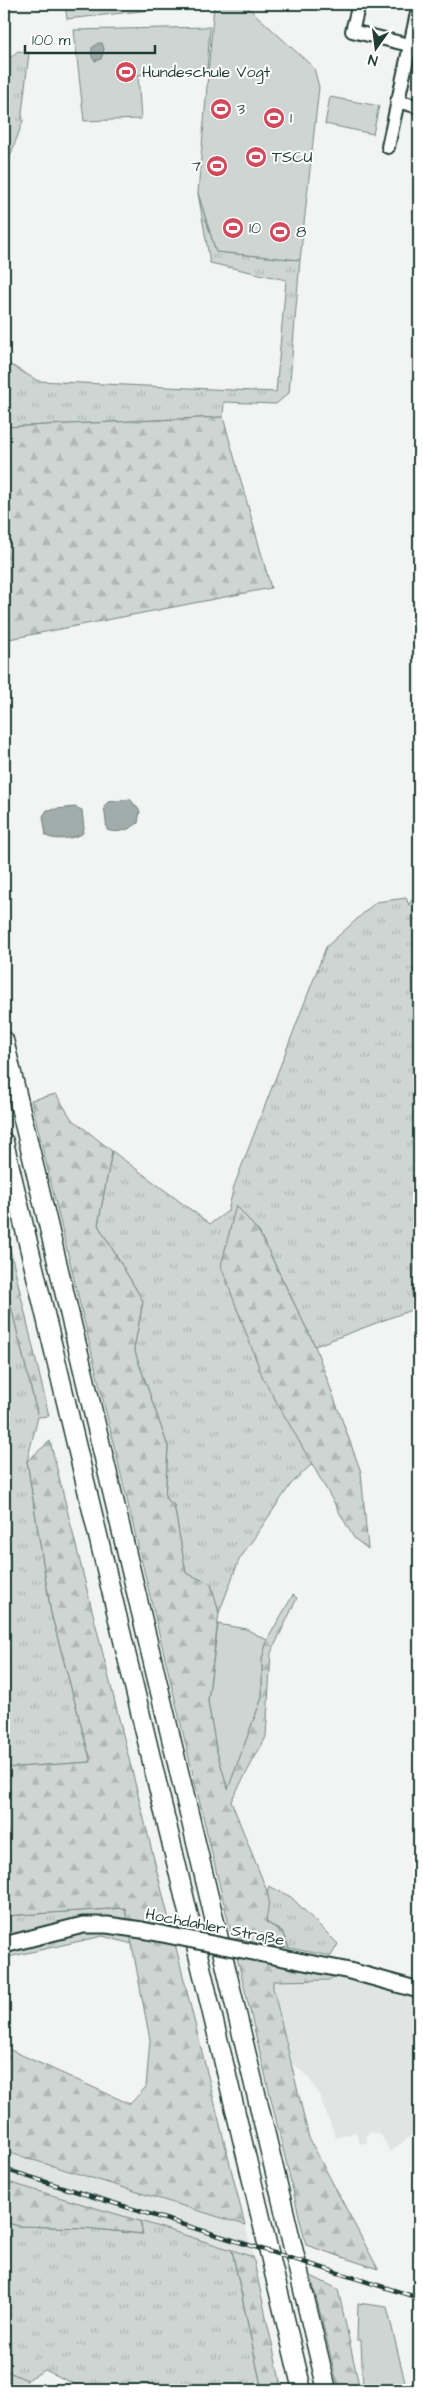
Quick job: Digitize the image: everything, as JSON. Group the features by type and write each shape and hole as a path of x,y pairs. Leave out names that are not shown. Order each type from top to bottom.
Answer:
{"highway":[{"path":"4,1040 327,2390"},
{"path":"4,1142 302,2390"}],"main road":[{"name":"Hochdahler Straße","path":"4,1945 83,1925 112,1925 350,1972 419,1990"}],"street":[{"path":"359,4 352,30 409,45"},
{"path":"388,148 419,4"},
{"path":"397,101 419,107"}],"shaded area":[{"path":"98,43 102,43 104,49 101,59 95,61 92,57 92,48"},
{"path":"130,799 140,811 138,823 123,831 107,830 104,806 108,802"},
{"path":"75,807 82,810 84,829 82,834 64,839 46,836 43,816 47,810"},
{"path":"334,1977 419,1998 419,2129 390,2152 382,2136 376,2133 370,2132 366,2135 367,2142 360,2144 356,2132 336,2138 320,2097 309,2078 291,2062 273,1981 329,1980"},
{"path":"4,2151 245,2225 253,2257 4,2181"}],"green space":[{"path":"65,4 149,4 150,10 67,19"},
{"name":"TSCU","path":"214,4 244,4 314,68 319,87 300,260 216,252 198,193"},
{"name":"Hundeschule Vogt","path":"210,27 207,69 138,75 141,119 84,121 74,30"},
{"path":"18,51 29,53 22,113 23,121 4,173 4,63"},
{"path":"330,97 379,106 373,134 325,124"},
{"path":"198,193 216,252 300,260 289,393 276,404 224,402 223,417 4,427 4,367 11,365 38,381 276,392 286,280 210,263"},
{"path":"223,417 271,588 4,640 4,427"},
{"path":"419,897 419,1307 315,1346 259,1232 236,1206 263,1378 313,1463 291,1484 239,1560 219,1613 211,1584 186,1574 174,1505 165,1498 168,1447 134,1349 143,1301 98,1225 112,1151 210,1224 228,1211 234,1186 326,947 376,902 406,898 409,905 413,898"},
{"path":"56,1094 71,1118 112,1151 98,1225 143,1301 134,1349 168,1447 165,1498 174,1505 186,1573 211,1584 219,1613 208,1701 216,1748 228,1788 262,1697 262,1659 267,1640 293,1595 297,1598 271,1653 266,1737 231,1801 267,1891 269,1901 266,1922 282,1932 289,1948 265,1945 232,1937 31,1100"},
{"path":"236,1205 259,1232 315,1346 361,1472 368,1549 354,1538 263,1378 221,1266"},
{"path":"4,1223 49,1416 38,1417 7,1290 4,1287"},
{"path":"4,1287 7,1290 38,1417 27,1461 51,1613 91,1762 4,1768"},
{"path":"50,1441 245,2225 4,2151 4,2047 130,2104 146,2087 150,2040 125,1908 4,1916 4,1768 91,1762 51,1613 27,1461"},
{"path":"218,1624 246,1629 267,1640 262,1659 262,1697 228,1789 216,1748 208,1701"},
{"path":"269,1886 291,1897 338,1944 331,1956 289,1948 282,1931 266,1922"},
{"path":"125,1908 132,1944 103,1936 4,1958 4,1916"},
{"path":"237,1957 334,1977 329,1980 273,1981 273,1987 309,2138 378,2269 306,2245"},
{"path":"4,2181 140,2221 143,2234 85,2228 19,2226 4,2222"},
{"path":"140,2221 232,2250 262,2390 87,2390 45,2370 27,2380 4,2370 4,2222 19,2226 85,2228 142,2234"},
{"path":"232,2250 253,2257 282,2390 262,2390"},
{"path":"311,2276 338,2289 360,2390 339,2390"},
{"path":"358,2303 387,2307 407,2390 363,2390 361,2340 357,2340"},
{"path":"4,2370 27,2380 25,2390 4,2390"}],"railway":[{"path":"4,2169 419,2298"}],"place":[{"name":"Hundeschule Vogt","path":"126,72"},
{"name":"3","path":"221,109"},
{"name":"1","path":"274,118"},
{"name":"TSCU","path":"256,157"},
{"name":"7","path":"217,166"},
{"name":"10","path":"233,228"},
{"name":"8","path":"280,232"}]}
